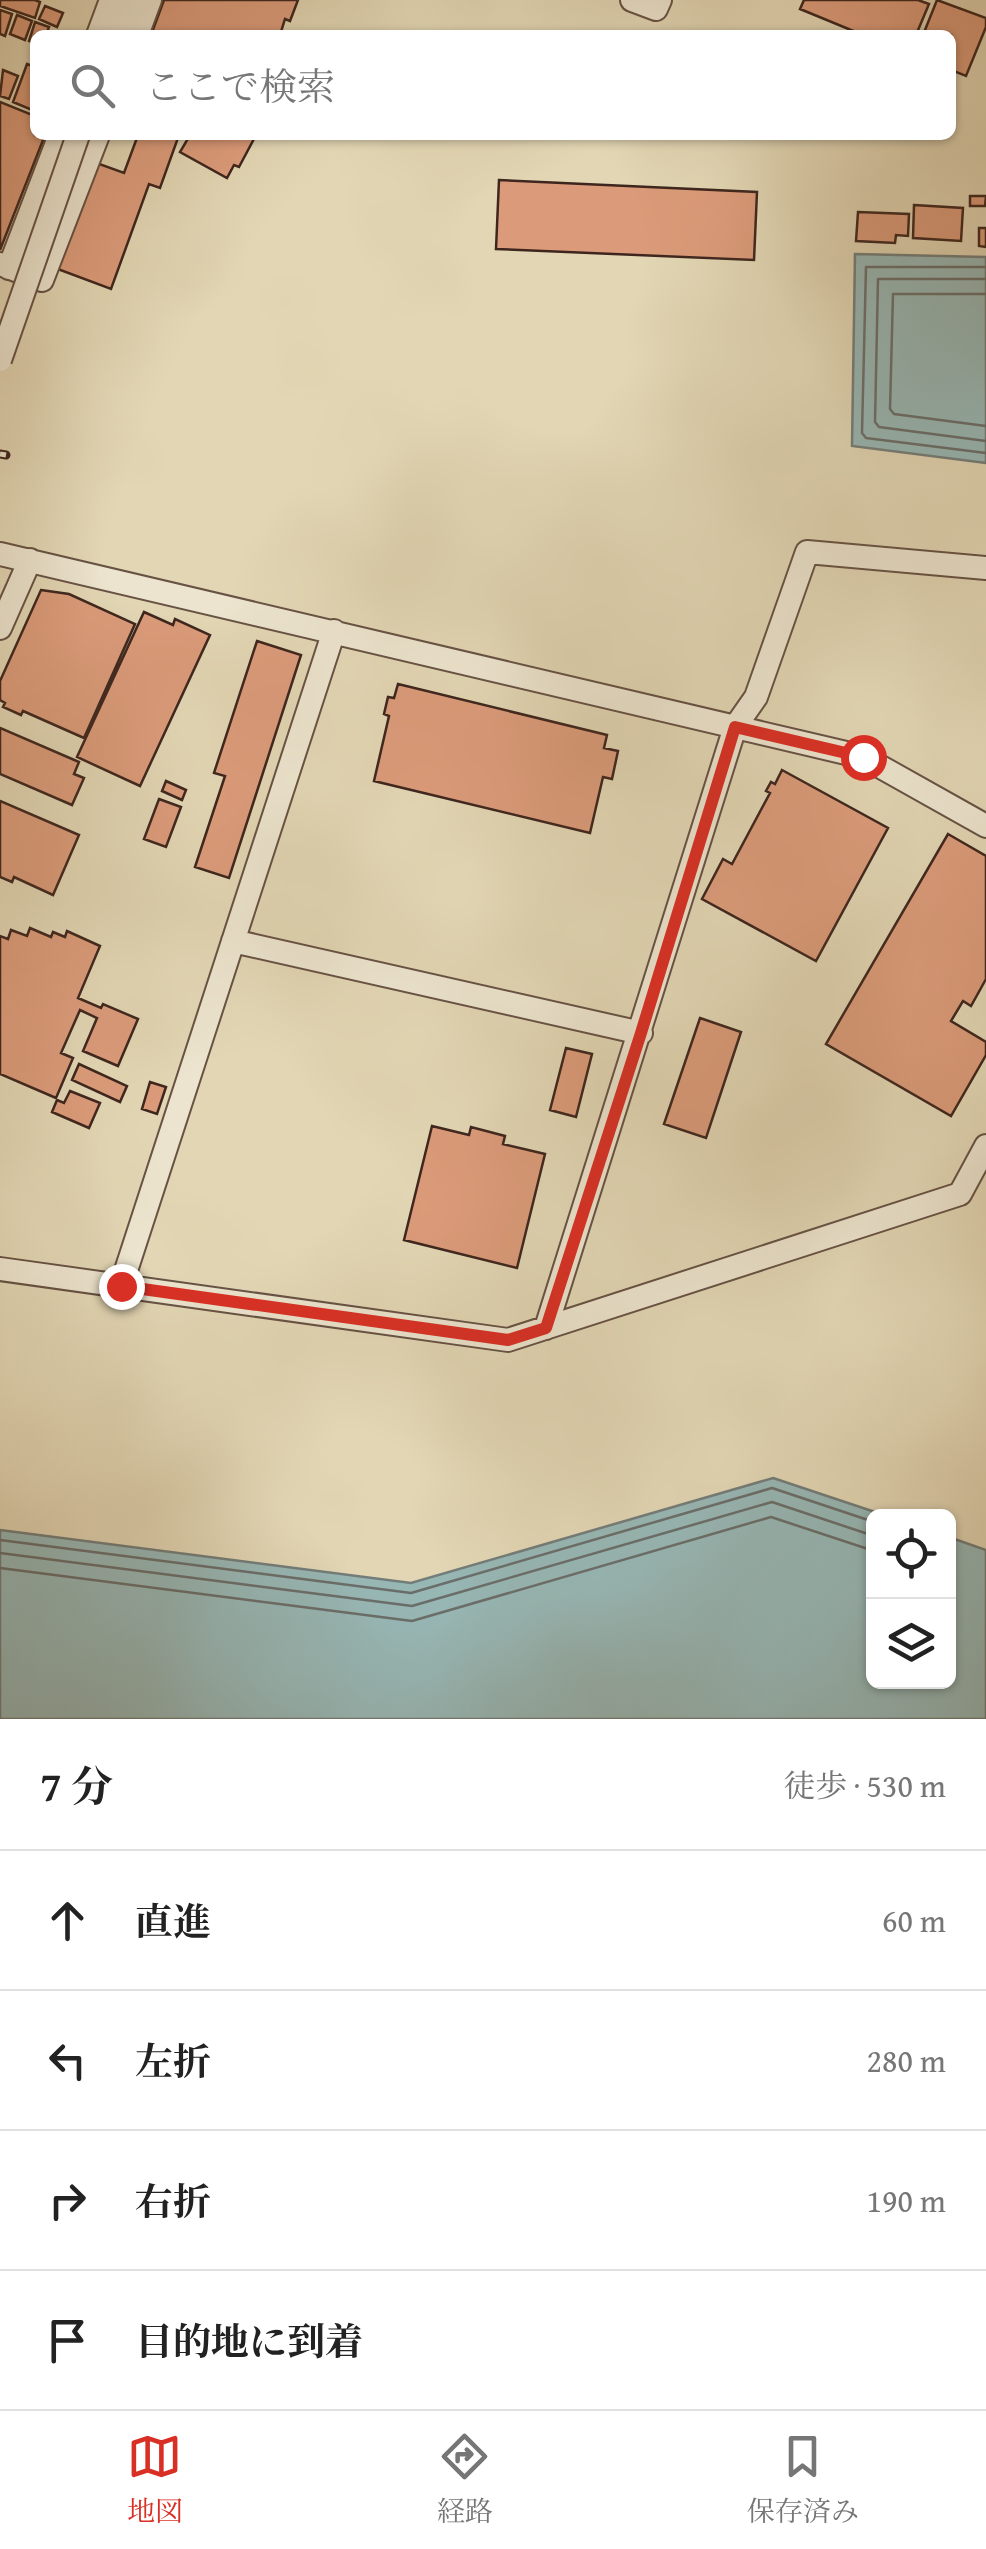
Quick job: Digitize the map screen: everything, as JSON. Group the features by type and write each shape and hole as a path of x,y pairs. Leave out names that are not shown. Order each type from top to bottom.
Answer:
{"street":[{"path":"100,30 111,0"},
{"path":"119,30 131,0"},
{"path":"139,30 150,0"},
{"path":"632,0 656,8 660,0"},
{"path":"58,140 5,266 42,280 96,140"},
{"path":"0,360 76,140"},
{"path":"546,1328 735,727 756,698 806,552 986,568"},
{"path":"0,554 863,757 986,826"},
{"path":"0,628 30,560"},
{"path":"121,1286 334,631"},
{"path":"233,941 641,1033"},
{"path":"0,1269 508,1340 960,1194 986,1146"}],"water":[{"path":"855,254 986,257 986,463 852,446"},
{"path":"773,1478 866,1509 866,1689 956,1689 956,1539 986,1550 986,1719 0,1719 0,1530 411,1583"}],"building":[{"path":"0,0 40,2 35,18 0,6"},
{"path":"164,0 298,0 290,21 285,19 282,30 153,30"},
{"path":"804,0 918,0 929,4 918,30 851,30 800,9"},
{"path":"937,0 986,18 966,76 956,72 956,30 925,30"},
{"path":"45,6 63,13 57,27 39,19"},
{"path":"0,10 12,14 5,36 0,34"},
{"path":"17,15 32,21 25,40 10,34"},
{"path":"35,22 49,27 48,30 32,30"},
{"path":"27,64 30,65 30,109 13,102"},
{"path":"3,70 18,76 9,99 0,96"},
{"path":"0,102 30,114 30,140 43,140 0,250"},
{"path":"136,140 177,140 160,188 149,184 111,289 55,268 94,162 124,173"},
{"path":"187,140 253,140 239,167 234,165 227,178 180,152"},
{"path":"499,180 757,192 754,260 496,249"},
{"path":"970,196 986,196 985,206 970,206"},
{"path":"914,205 963,208 961,241 913,238"},
{"path":"858,212 909,214 908,236 896,235 895,243 856,241"},
{"path":"979,228 986,228 986,247 979,246"},
{"path":"41,590 69,594 135,624 84,738 23,711 21,715 3,707 5,703 0,700 0,681"},
{"path":"144,612 173,625 175,619 210,635 140,786 77,757"},
{"path":"257,641 301,655 229,878 195,867 225,776 214,773"},
{"path":"398,684 607,735 604,748 618,751 612,779 603,777 590,833 374,781 389,716 384,714 388,697 394,698"},
{"path":"0,728 79,762 74,774 84,778 72,805 0,774"},
{"path":"782,770 888,828 816,961 702,899 723,859 732,864 770,793 766,791"},
{"path":"166,781 186,790 182,800 162,791"},
{"path":"159,799 181,807 166,847 144,839"},
{"path":"0,801 79,835 53,895 14,877 12,882 0,877"},
{"path":"948,834 986,856 986,979 971,1006 963,1001 951,1021 986,1042 986,1055 951,1116 826,1044"},
{"path":"30,928 51,937 53,932 65,937 67,931 100,946 78,998 138,1019 118,1066 83,1051 97,1018 80,1010 61,1053 73,1058 56,1098 0,1074 0,936 8,939 11,930 27,936"},
{"path":"700,1018 741,1032 706,1138 664,1124"},
{"path":"566,1048 592,1054 576,1117 550,1110"},
{"path":"79,1064 127,1086 120,1102 72,1080"},
{"path":"150,1082 166,1087 157,1114 142,1109"},
{"path":"70,1091 100,1103 89,1128 52,1112 57,1100 64,1103"},
{"path":"432,1126 469,1135 471,1127 505,1136 503,1144 545,1154 517,1268 404,1240"}],"railway":[{"path":"0,454 6,455"}],"route":[{"path":"121,1286 508,1340 546,1328 735,727 863,757"}]}
